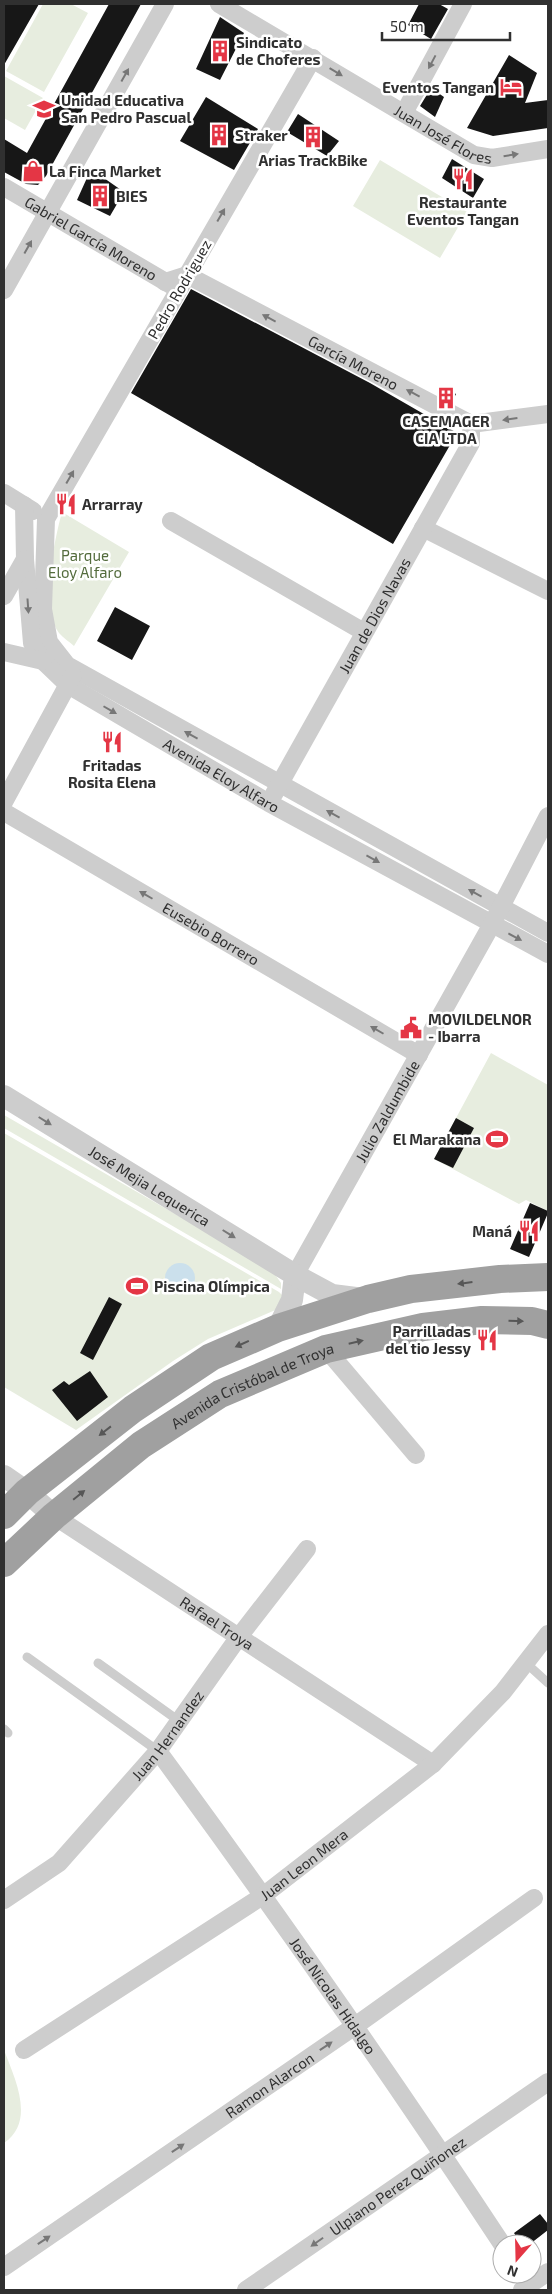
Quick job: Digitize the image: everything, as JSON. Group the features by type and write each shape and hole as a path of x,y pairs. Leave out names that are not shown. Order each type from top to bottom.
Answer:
{"highway":[{"path":"4,1515 27,1492 133,1409 211,1357 278,1328 368,1299 411,1289 500,1279 548,1276"},
{"name":"Avenida Cristóbal de Troya","path":"4,1563 54,1516 140,1445 220,1394 326,1350 423,1327 482,1320 532,1321 548,1325"}],"street":[{"path":"4,290 165,4"},
{"name":"Juan José Flores","path":"219,4 474,155 492,158 548,149"},
{"path":"404,113 462,4"},
{"name":"Pedro Rodriguez","path":"46,519 177,282 313,58"},
{"name":"Gabriel García Moreno","path":"4,187 47,213 177,282"},
{"name":"García Moreno","path":"177,282 471,424"},
{"path":"471,424 548,414"},
{"name":"Juan de Dios Navas","path":"269,803 471,443 471,424"},
{"path":"4,493 46,519"},
{"name":"Avenida Eloy Alfaro","path":"24,505 24,559 32,643 43,661 269,803 548,954"},
{"name":"Avenida Eloy Alfaro","path":"46,519 43,609 49,642 67,665 72,678 279,784 548,933"},
{"path":"171,521 364,632"},
{"path":"423,528 548,591"},
{"path":"4,596 24,559"},
{"path":"4,652 43,661"},
{"path":"4,802 72,678"},
{"name":"Eusebio Borrero","path":"4,812 419,1055"},
{"name":"Julio Zaldumbide","path":"296,1275 492,924 548,816"},
{"name":"José Mejia Lequerica","path":"4,1096 296,1275 332,1295 368,1299"},
{"path":"278,1328 292,1300 296,1275"},
{"path":"326,1350 416,1455"},
{"name":"Rafael Troya","path":"4,1476 27,1492 54,1516 433,1764"},
{"name":"Juan Hernandez","path":"4,1900 59,1863 158,1751 238,1638 307,1549"},
{"name":"Juan Leon Mera","path":"24,2050 264,1895 433,1764 503,1692 548,1634"},
{"name":"José Nicolas Hidalgo","path":"158,1751 264,1895 356,2026 495,2234"},
{"name":"Ramon Alarcon","path":"4,2268 356,2026 534,1898"},
{"name":"Ulpiano Perez Quiñonez","path":"246,2290 548,2082"},
{"path":"526,2285 548,2272"}],"lane":[{"path":"28,1657 158,1751"},
{"path":"98,1663 179,1721"},
{"path":"526,1663 547,1678"}],"green space":[{"path":"43,4 71,4 88,13 44,92 6,71"},
{"path":"4,76 43,98 25,130 4,118"},
{"path":"380,160 467,212 440,258 353,206"},
{"name":"Parque Eloy Alfaro","path":"62,512 129,552 74,646 59,633 53,622 50,607 50,574 55,540"},
{"name":"El Marakana","path":"491,1053 548,1085 548,1211 526,1200 519,1204 434,1159"},
{"path":"4,1115 272,1270 281,1283 281,1289 4,1128"},
{"name":"Piscina Olímpica","path":"4,1133 279,1292 283,1296 280,1308 208,1339 173,1361 76,1430 4,1387"},
{"path":"4,2050 17,2086 21,2112 14,2134 4,2143"}],"water":[{"path":"180,1263 191,1267 195,1278 191,1289 180,1293 169,1289 165,1278 169,1267"}],"building":[{"path":"4,4 39,4 4,65"},
{"path":"109,4 141,4 46,176 38,185 26,184 4,172 4,139 27,153"},
{"path":"419,4 439,4 448,9 431,39 408,25"},
{"name":"Sindicato de Choferes","path":"220,17 244,33 220,80 196,69"},
{"name":"Eventos Tangan","path":"509,55 537,73 525,103 548,100 548,128 493,136 467,128"},
{"path":"431,88 444,97 435,117 420,106"},
{"name":"Straker","path":"206,97 258,129 234,170 180,141"},
{"name":"Arias TrackBike","path":"298,114 339,141 327,156 287,132"},
{"name":"Restaurante Eventos Tangan","path":"452,159 484,179 473,198 442,178"},
{"name":"BIES","path":"91,169 124,192 110,216 77,200"},
{"path":"191,289 370,383 429,417 430,415 445,422 444,425 457,433 393,544 131,393"},
{"path":"442,386 456,394 452,402 438,395"},
{"path":"115,607 150,626 132,660 97,641"},
{"path":"456,1118 474,1128 453,1168 434,1159"},
{"name":"Maná","path":"530,1203 548,1211 548,1213 529,1257 510,1249"},
{"path":"109,1297 122,1304 93,1360 80,1353"},
{"path":"90,1371 108,1397 77,1421 52,1390 64,1381 69,1385"},
{"path":"540,2214 548,2224 548,2230 542,2235 514,2233"}],"place":[{"name":"Sindicato de Choferes","path":"220,51"},
{"name":"Eventos Tangan","path":"511,87"},
{"name":"Unidad Educativa San Pedro Pascual","path":"44,109"},
{"name":"Straker","path":"219,135"},
{"name":"Arias TrackBike","path":"313,137"},
{"name":"La Finca Market","path":"33,171"},
{"name":"Restaurante Eventos Tangan","path":"463,179"},
{"name":"BIES","path":"100,196"},
{"name":"CASEMAGER CIA LTDA","path":"446,398"},
{"name":"Arrarray","path":"66,504"},
{"name":"Fritadas Rosita Elena","path":"112,742"},
{"name":"MOVILDELNOR - Ibarra","path":"411,1028"},
{"name":"El Marakana","path":"497,1139"},
{"name":"Maná","path":"529,1231"},
{"name":"Piscina Olímpica","path":"137,1286"},
{"name":"Parrilladas del tio Jessy","path":"487,1340"}]}
